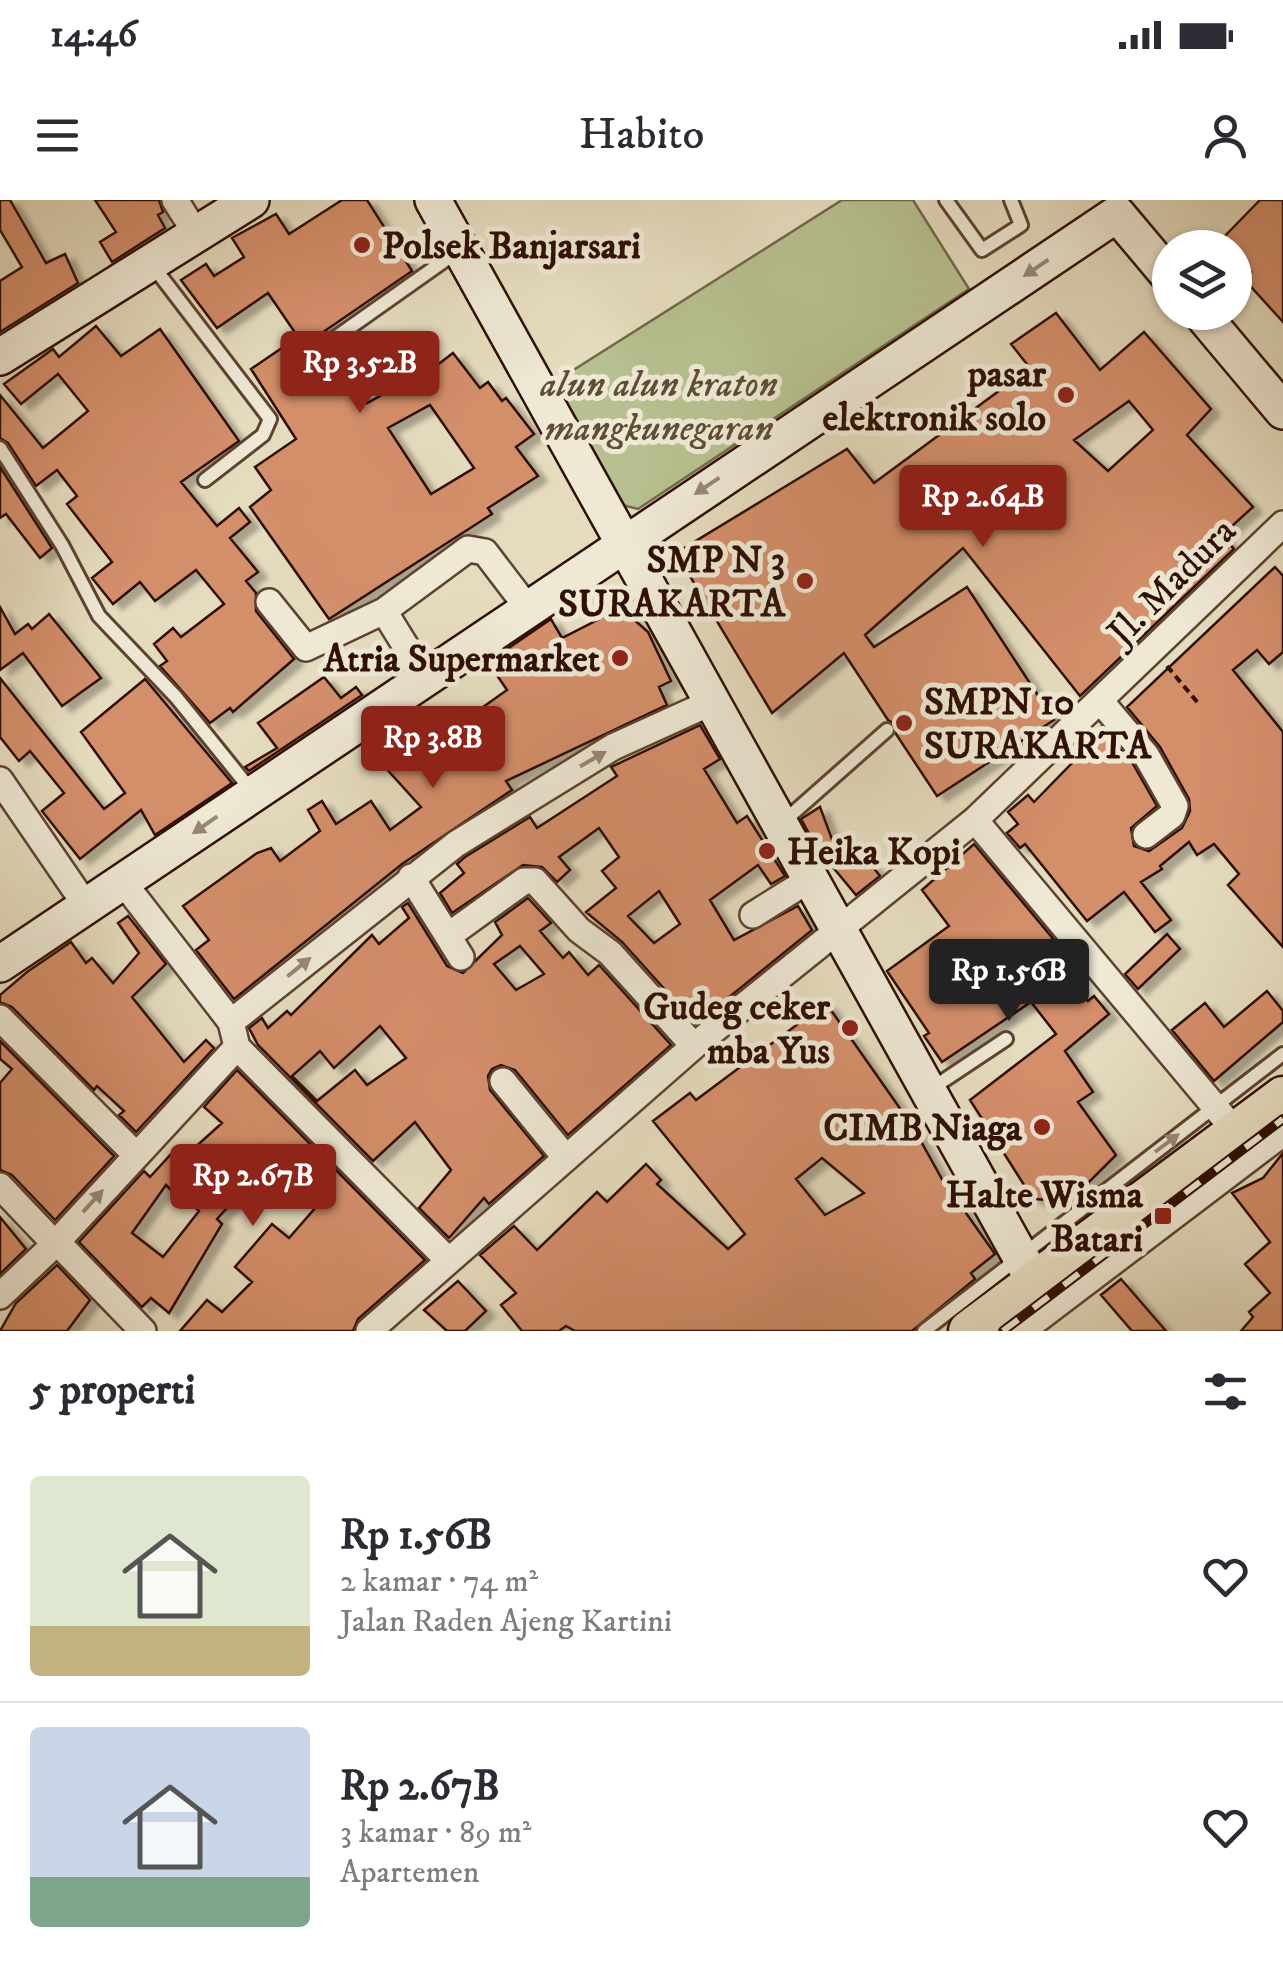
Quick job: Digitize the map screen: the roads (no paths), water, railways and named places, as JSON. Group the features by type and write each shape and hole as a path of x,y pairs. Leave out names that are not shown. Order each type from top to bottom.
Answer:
{"main road":[{"path":"0,357 251,200"},
{"path":"433,200 1027,1268"},
{"path":"0,964 88,908 252,792 1113,207 1152,255"},
{"path":"1215,330 1283,411"},
{"path":"968,1331 1027,1268 1136,1224 1226,1119 1283,1097"}],"street":[{"path":"175,200 197,234"},
{"name":"Jl. Madura","path":"376,1329 447,1259 694,1046 975,820 1102,703 1283,524"},
{"path":"268,602 301,648 306,648 384,612 468,549 478,548 527,606"},
{"path":"384,612 424,676"},
{"path":"0,1296 56,1243 234,1034 411,877 524,799 614,747 712,702"},
{"path":"1102,703 1152,764 1175,806 1174,813 1146,835"},
{"path":"0,780 88,908"},
{"path":"975,820 1226,1119"},
{"path":"411,877 455,946 524,881 535,881 579,930 610,953 694,1046"},
{"path":"753,914 812,878"},
{"path":"123,882 234,1034 447,1259"},
{"path":"0,1018 135,1154"},
{"path":"502,1081 565,1156"},
{"path":"1022,1331 1136,1224 1283,1134"},
{"path":"0,1186 143,1331"}],"lane":[{"path":"946,200 982,250 1021,225 1011,200"},
{"path":"335,338 460,249"},
{"path":"152,264 270,418 263,435 205,480"},
{"path":"0,448 62,544 76,580 99,616 176,697 252,792"},
{"path":"781,824 887,730"},
{"path":"930,1091 1006,1040"},
{"path":"924,1331 1027,1268 1226,1119 1283,1054"},
{"path":"989,1331 1136,1224 1283,1109"}],"railway":[{"path":"1003,1331 1283,1119"}],"place":[{"name":"Polsek Banjarsari","path":"362,245"},
{"name":"pasar elektronik solo","path":"1066,395"},
{"name":"SMP N 3 SURAKARTA","path":"805,581"},
{"name":"Atria Supermarket","path":"620,658"},
{"name":"SMPN 10 SURAKARTA","path":"904,723"},
{"name":"Heika Kopi","path":"767,851"},
{"name":"Gudeg ceker mba Yus","path":"850,1028"},
{"name":"CIMB Niaga","path":"1042,1127"},
{"name":"Halte Wisma Batari","path":"1163,1216"}],"park label":[{"name":"alun alun kraton mangkunegaran","path":"659,405"}]}
